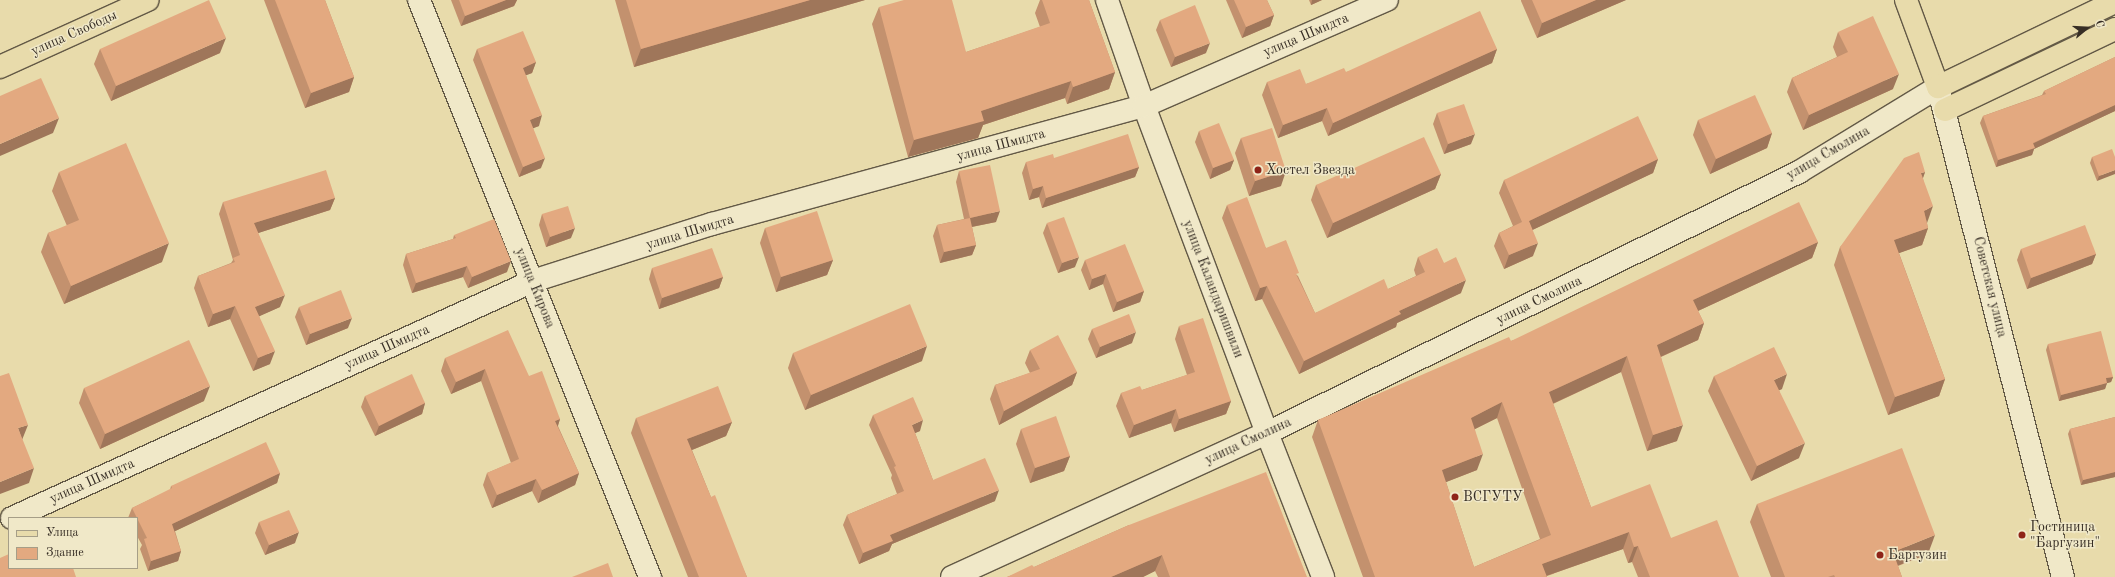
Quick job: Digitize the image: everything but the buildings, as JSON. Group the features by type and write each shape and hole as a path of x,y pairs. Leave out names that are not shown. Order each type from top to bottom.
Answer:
{"main road":[{"name":"улица Свободы","path":"0,67 148,0"},
{"name":"Советская улица","path":"1906,0 1938,87"},
{"name":"улица Смолина","path":"1938,87 2115,2"},
{"path":"1944,110 2115,29"}],"street":[{"name":"улица Кирова","path":"418,0 533,281 650,577"},
{"name":"улица Каландаришвили","path":"1107,0 1144,106 1267,433 1324,577"},
{"name":"улица Шмидта","path":"14,517 533,281 712,224 1144,106 1387,0"},
{"name":"Советская улица","path":"1938,87 2063,577"},
{"name":"улица Смолина","path":"952,577 1267,433 1799,172 1938,87"}],"place":[{"name":"Хостел Звезда","path":"1258,170"},
{"name":"ВСГУТУ","path":"1455,497"},
{"name":"Гостиница \"Баргузин\"","path":"2022,535"},
{"name":"Баргузин","path":"1880,555"}]}
